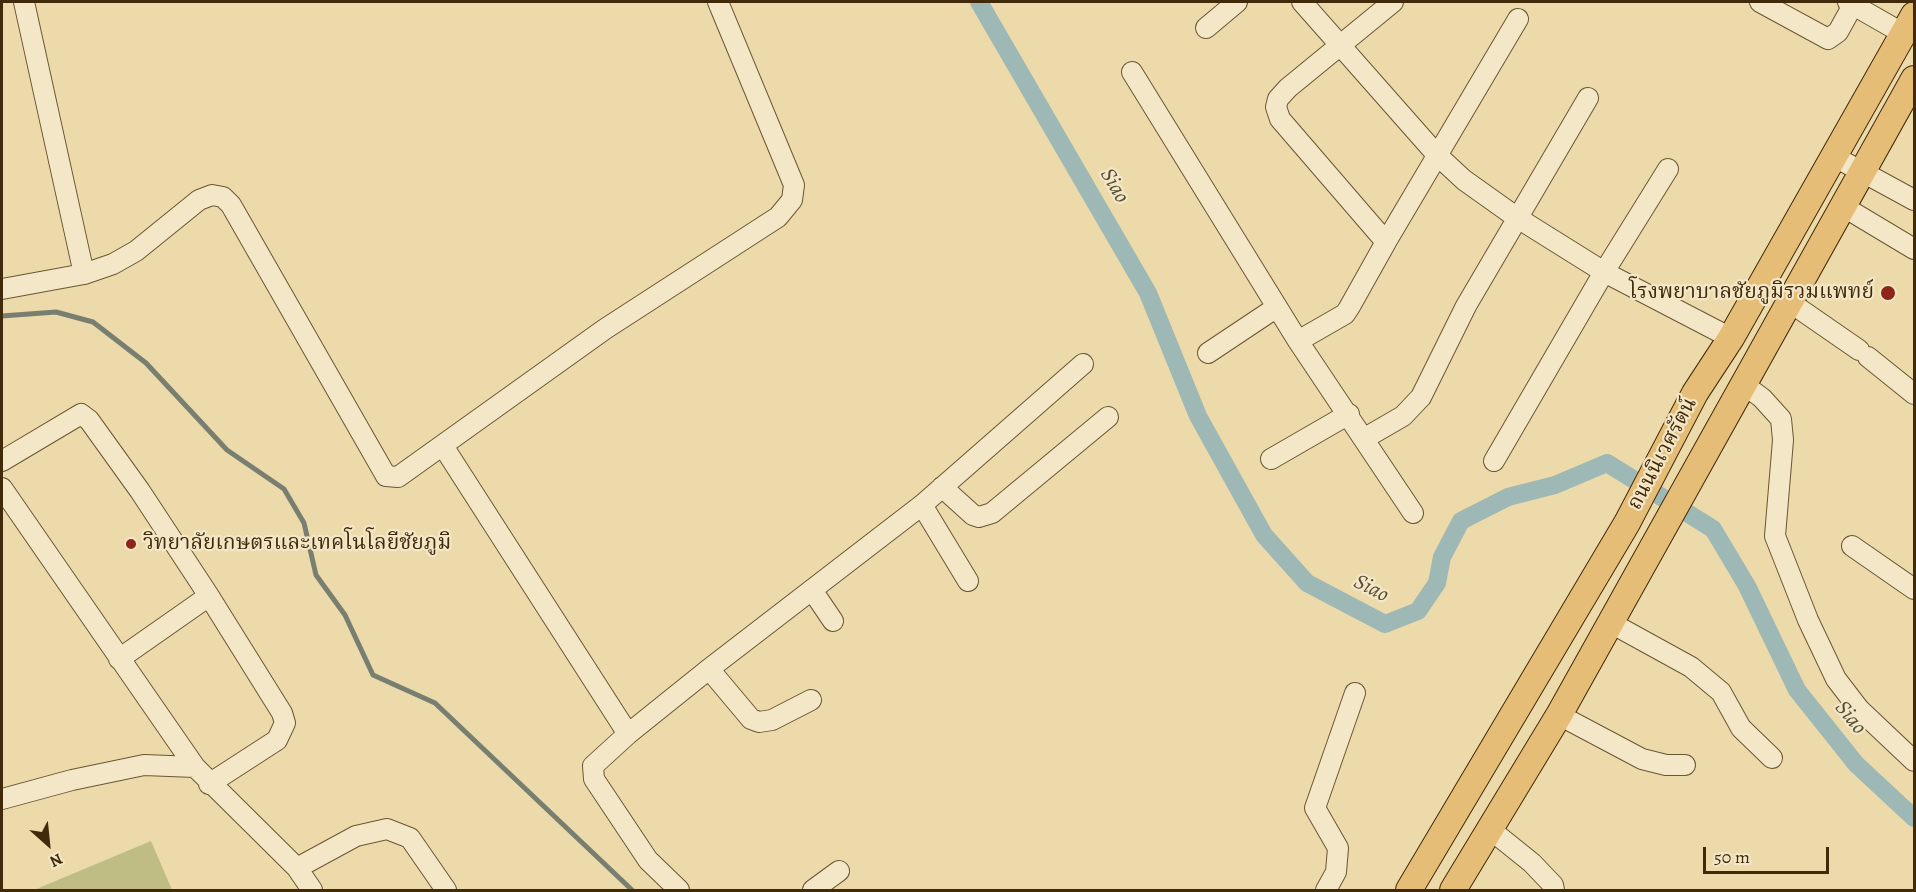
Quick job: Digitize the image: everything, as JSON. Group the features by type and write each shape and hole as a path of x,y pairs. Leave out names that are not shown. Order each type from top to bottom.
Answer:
{"main road":[{"name":"ถนนนิเวศรัตน์","path":"1409,891 1627,523 1695,393 1731,338 1909,25"},
{"name":"ถนนนิเวศรัตน์","path":"1453,891 1559,715 1914,80"}],"street":[{"path":"24,2 84,274"},
{"path":"2,289 84,274 112,264 136,251 199,200 212,195 222,197 231,205 386,476 398,477 605,329 778,217 792,200 794,184 718,2"},
{"path":"1206,28 1238,2"},
{"path":"1302,2 1458,176 1516,217 1604,272 1731,338"},
{"path":"1386,242 1280,119 1276,107 1278,99 1288,88 1393,2"},
{"path":"1760,2 1828,39 1838,32 1851,3 1909,25"},
{"path":"1298,341 1345,314 1518,19"},
{"path":"1132,72 1298,341 1349,414 1413,513"},
{"path":"1365,438 1403,416 1421,397 1466,306 1587,98"},
{"path":"1835,157 1914,200"},
{"path":"1494,461 1604,272 1668,169"},
{"path":"1844,207 1914,249"},
{"path":"1791,303 1864,353 1914,394"},
{"path":"1208,353 1277,307"},
{"path":"679,891 648,860 594,779 593,766 628,734 709,669 922,505 1083,364"},
{"path":"1743,384 1762,398 1780,419 1783,440 1775,536 1808,620 1841,687 1859,709 1913,756"},
{"path":"2,461 81,414 89,420 133,482 209,596 282,713 285,723 277,740 209,784"},
{"path":"1271,459 1349,414"},
{"path":"942,487 974,515 986,516 1108,417"},
{"path":"443,446 628,734"},
{"path":"2,488 195,767 209,784 297,868 312,891"},
{"path":"922,505 968,581"},
{"path":"1852,546 1914,589"},
{"path":"812,590 833,621"},
{"path":"119,659 209,596"},
{"path":"1611,622 1691,668 1721,692 1741,728 1772,758"},
{"path":"709,669 751,719 759,722 772,720 811,700"},
{"path":"1326,891 1336,872 1338,848 1315,808 1355,693"},
{"path":"1559,715 1642,759 1666,765 1685,765"},
{"path":"2,800 72,780 144,765 195,767"},
{"path":"297,868 356,836 387,829 410,838 446,891"},
{"path":"1491,830 1532,863 1553,885 1554,891"},
{"path":"813,891 839,871"}],"shaded area":[{"path":"151,841 172,890 34,890"}],"waterway":[{"name":"Siao","path":"979,2 1148,293 1198,416 1264,535 1307,583 1385,624 1418,611 1437,583 1442,557 1461,521 1508,497 1555,485 1607,463 1713,529 1747,586 1797,690 1856,764 1914,818"},
{"path":"2,316 56,312 93,322 146,363 227,450 284,489 304,523 316,575 345,615 373,675 435,703 632,890"}],"place":[{"name":"โรงพยาบาลชัยภูมิรวมแพทย์","path":"1888,293"},
{"name":"วิทยาลัยเกษตรและเทคโนโลยีชัยภูมิ","path":"131,544"}]}
